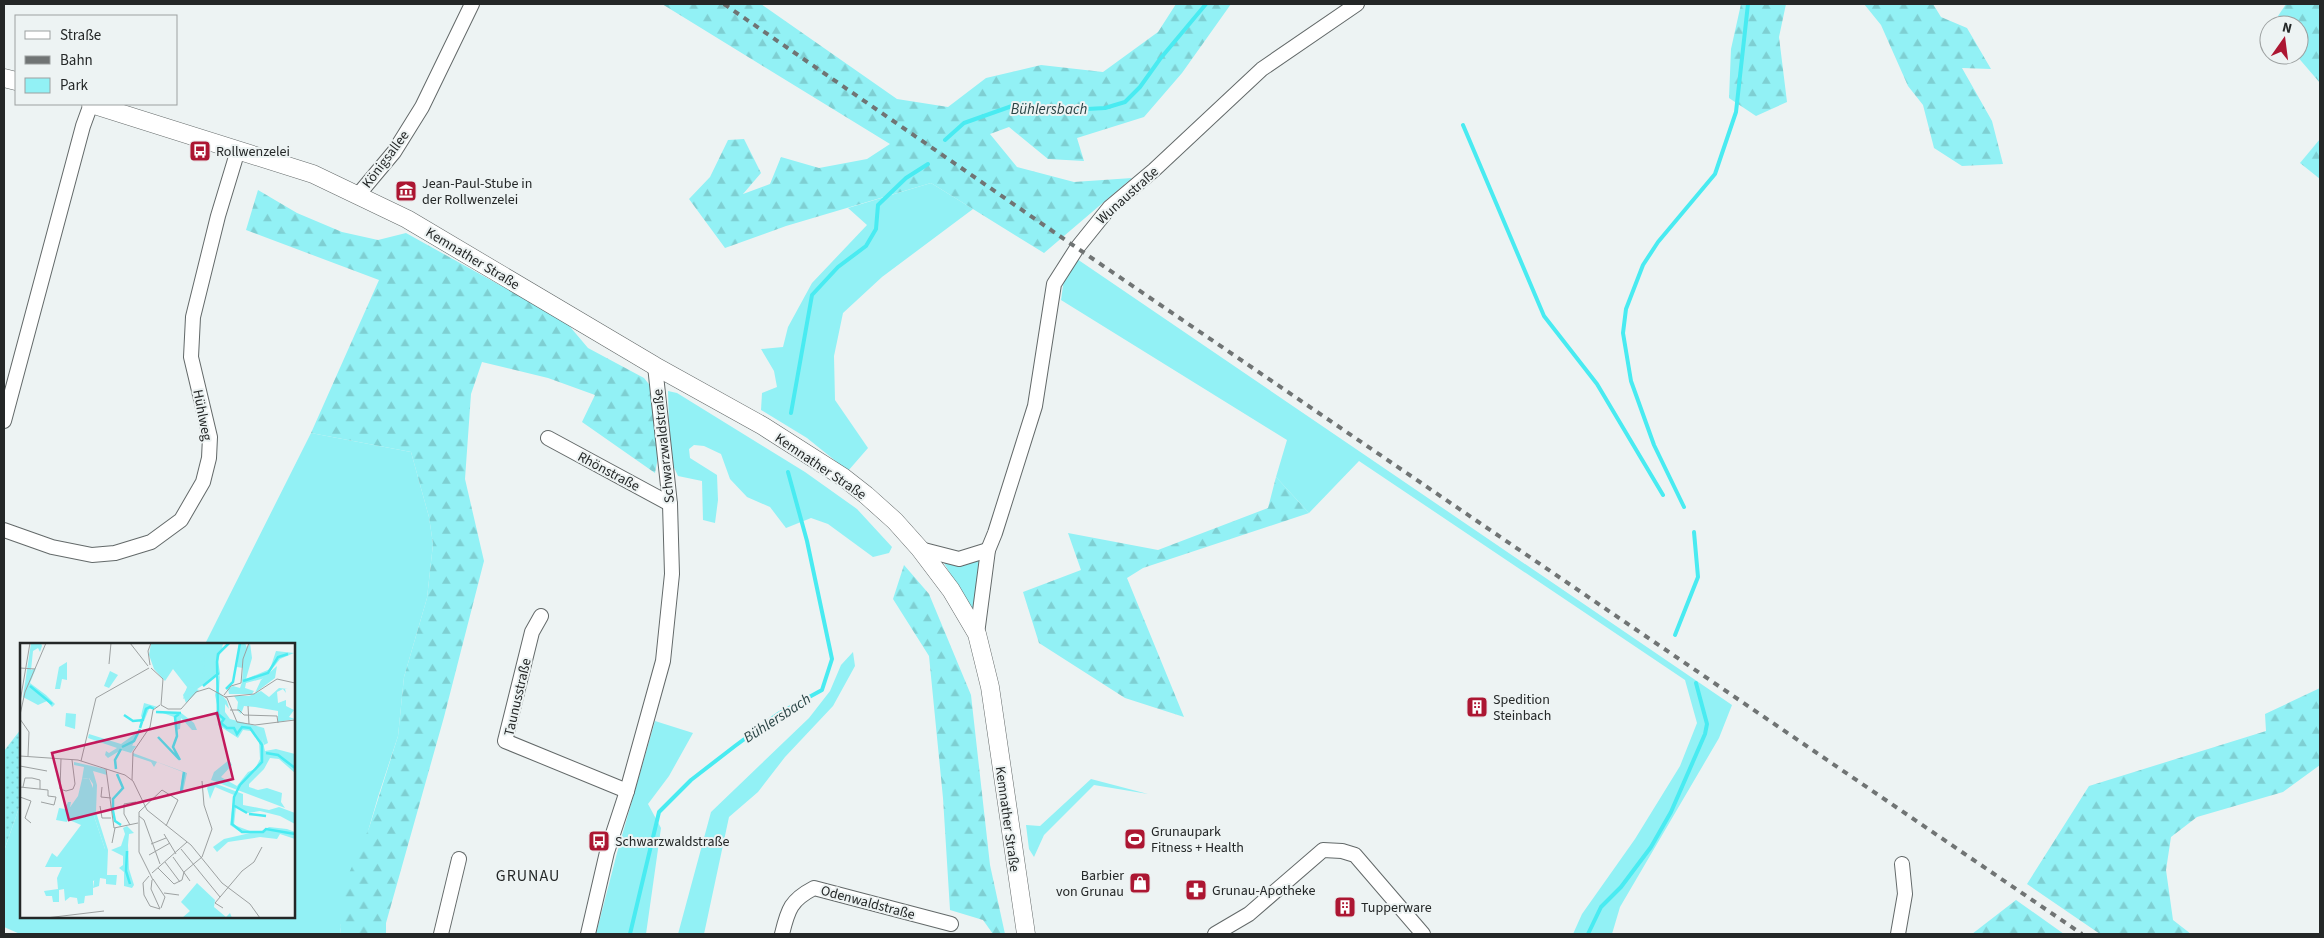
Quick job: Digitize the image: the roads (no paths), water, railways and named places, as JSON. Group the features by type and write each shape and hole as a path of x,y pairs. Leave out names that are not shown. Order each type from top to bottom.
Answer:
{"main road":[{"name":"Königsallee","path":"94,105 313,174 358,195"},
{"name":"Kemnather Straße","path":"358,195 433,234 655,366 763,426 843,477 895,521 951,590 977,634 990,687 1025,934"}],"street":[{"name":"Königsallee","path":"358,195 394,152 422,107 472,4"},
{"name":"Wunaustraße","path":"977,634 988,550 995,534 1035,406 1054,284 1077,248 1110,207 1154,170 1262,69 1357,4"},
{"path":"4,421 91,105"},
{"name":"Hühlweg","path":"4,530 52,547 92,555 115,553 151,542 181,520 203,482 209,458 210,437 192,357 193,317 218,216 238,150"},
{"name":"Schwarzwaldstraße","path":"588,934 607,852 627,792 662,661 672,574 670,504 655,366"},
{"name":"Rhönstraße","path":"548,438 670,504"},
{"path":"920,550 959,559 988,550"},
{"name":"Taunusstraße","path":"541,616 532,632 505,741 627,792"},
{"path":"1215,934 1249,914 1323,850 1342,851 1355,855 1423,934"},
{"path":"442,934 460,859"},
{"path":"1898,934 1905,894 1902,864"},
{"name":"Odenwaldstraße","path":"782,934 788,911 798,896 814,888 950,924"}],"waterway":[{"name":"Bühlersbach","path":"945,140 964,123 1012,106 1069,110 1105,108 1125,102 1140,87 1160,59 1206,4"},
{"path":"1684,507 1654,445 1631,381 1623,333 1626,309 1643,265 1658,242 1715,174 1736,112 1748,4"},
{"path":"1463,125 1544,316 1597,384 1663,495"},
{"name":"Bühlersbach","path":"791,413 812,295 838,267 866,246 876,229 878,205 906,178 928,164"},
{"name":"Bühlersbach","path":"630,934 659,812 691,780 735,746 778,714 822,690 832,659 807,541 788,472"},
{"path":"1675,635 1698,577 1694,532"},
{"path":"1588,934 1601,907 1621,887 1651,847 1671,812 1705,734 1707,724 1696,683"}],"railway":[{"path":"724,4 1077,248 2082,934"}],"place":[{"name":"Rollwenzelei","path":"200,151"},
{"name":"Jean-Paul-Stube in der Rollwenzelei","path":"406,191"},
{"name":"Spedition Steinbach","path":"1477,707"},
{"name":"Grunaupark Fitness + Health","path":"1135,839"},
{"name":"Schwarzwaldstraße","path":"599,841"},
{"name":"Barbier von Grunau","path":"1140,883"},
{"name":"Grunau-Apotheke","path":"1196,890"},
{"name":"Tupperware","path":"1345,907"}],"district":[{"name":"GRUNAU","path":"528,875"}]}
